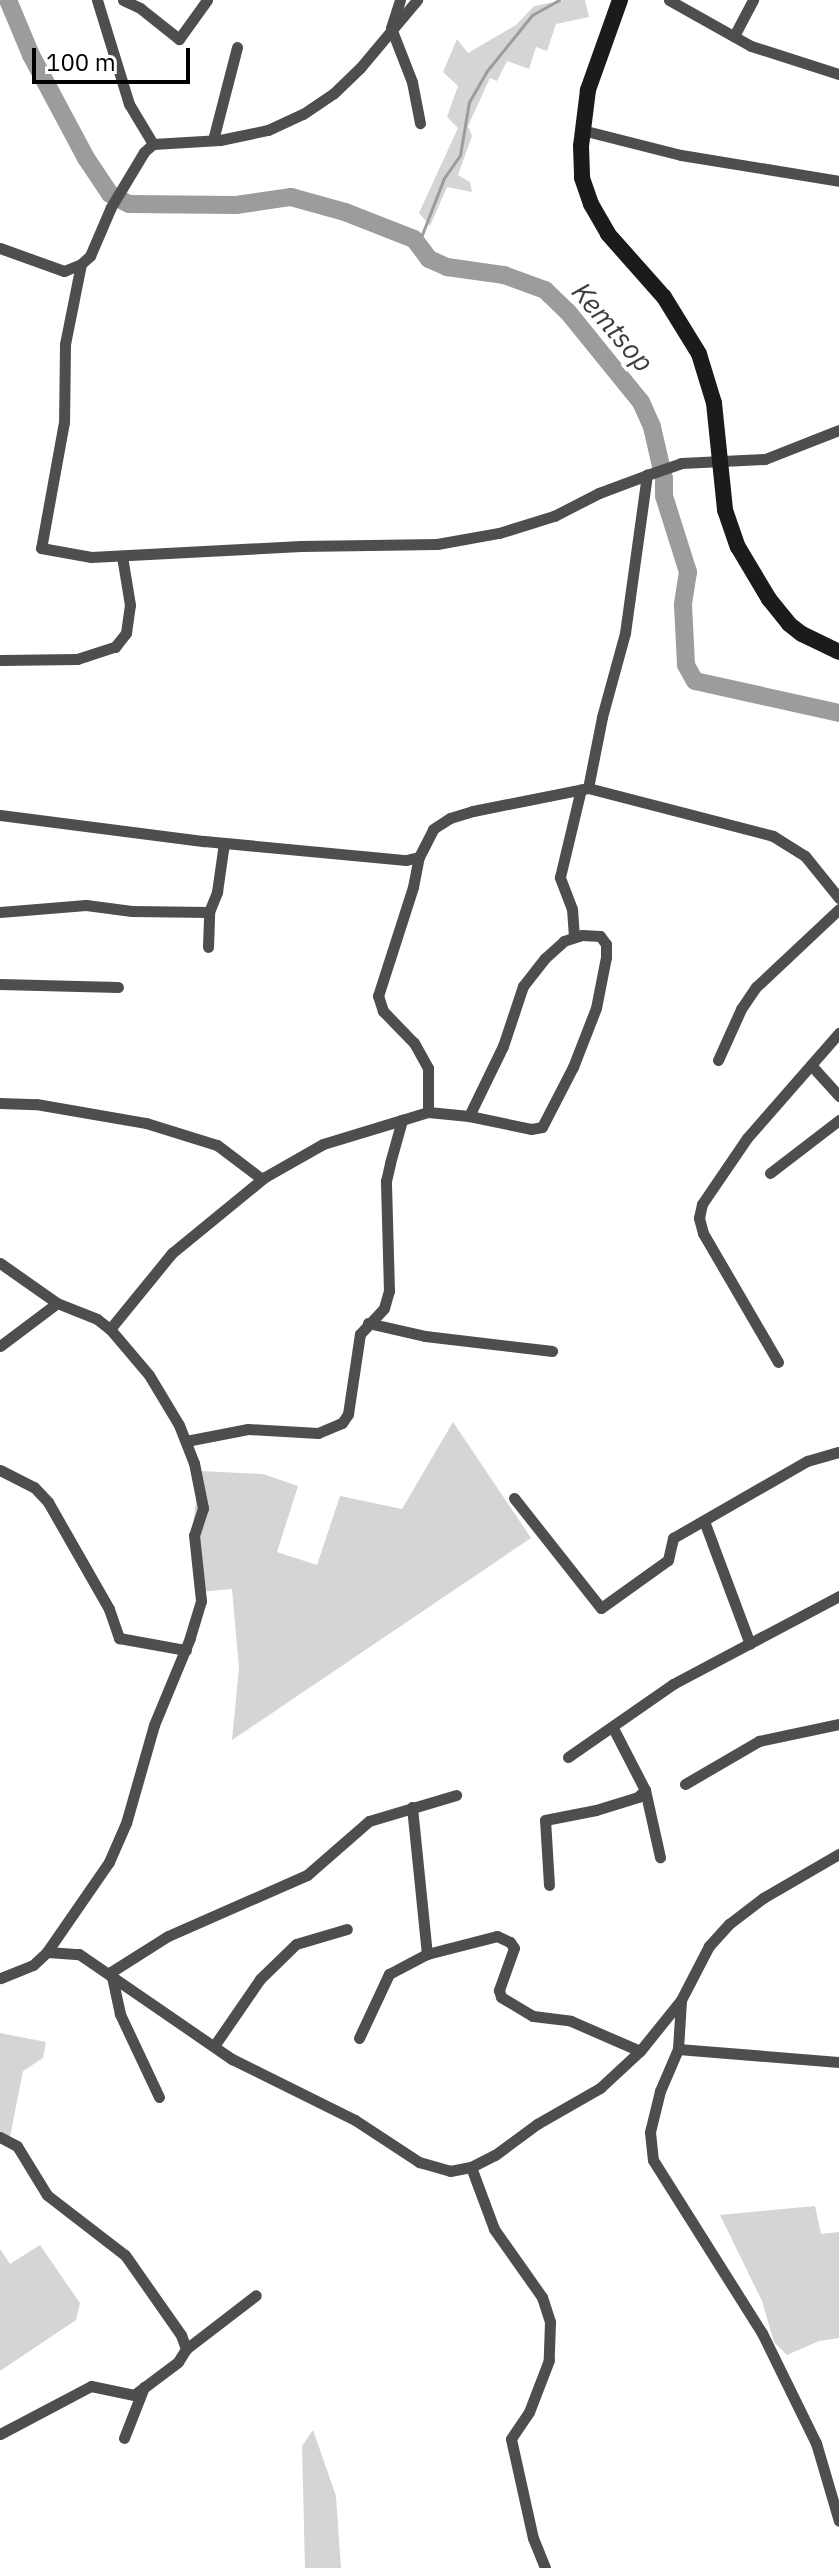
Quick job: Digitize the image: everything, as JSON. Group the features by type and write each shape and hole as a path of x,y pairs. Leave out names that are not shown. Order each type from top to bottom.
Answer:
{"street":[{"path":"97,0 129,104 153,144"},
{"path":"123,0 140,8 179,39 207,0"},
{"path":"400,0 391,28 408,67 420,123"},
{"path":"0,248 64,271 81,264 90,256 111,207 144,152 153,144 213,140 268,130 303,114 334,93 360,68 417,0"},
{"path":"620,0 593,69 582,130 582,178 591,204 608,234 664,297 699,354 714,403 717,460 727,521 751,571 789,624 839,652"},
{"path":"669,0 770,53 839,74"},
{"path":"734,36 753,0"},
{"path":"213,140 237,47"},
{"path":"582,130 681,155 839,181"},
{"path":"81,264 65,344 64,422 48,520 40,542 41,548 64,554 122,556 301,546 437,544 499,533 554,516 599,493 674,465 765,459 839,430"},
{"path":"574,937 572,909 560,877 625,633 650,474"},
{"path":"0,660 77,659 115,647 126,633 129,619 122,556"},
{"path":"428,1112 428,1068 414,1043 383,1011 378,996 413,887 419,857 433,829 450,818 584,788 773,836 805,856 839,898"},
{"path":"0,815 224,843 406,860 419,857"},
{"path":"208,947 209,912 217,892 224,843"},
{"path":"0,912 86,905 132,911 209,912"},
{"path":"718,1060 741,1009 756,987 839,909"},
{"path":"110,1329 172,1253 262,1179 323,1144 428,1112 469,1116 536,1129 542,1127 587,1034 606,957 606,944 600,936 574,937 554,948 523,986 503,1046 469,1116"},
{"path":"0,984 118,987"},
{"path":"778,1362 709,1243 699,1218 702,1204 747,1138 839,1033"},
{"path":"811,1065 839,1096"},
{"path":"0,1103 36,1104 146,1123 217,1145 262,1179"},
{"path":"186,1441 248,1429 318,1433 342,1423 348,1414 354,1390 358,1340 368,1323 384,1308 389,1291 386,1181 402,1120"},
{"path":"770,1173 839,1120"},
{"path":"0,1263 57,1303 97,1319 110,1329 149,1375 186,1441 203,1508 194,1535 201,1601 186,1650 154,1725 126,1823 109,1862 47,1952 33,1965 0,1978"},
{"path":"0,1346 57,1303"},
{"path":"368,1323 425,1336 552,1351"},
{"path":"514,1498 601,1608 668,1560 673,1538 807,1461 839,1452"},
{"path":"0,1470 34,1487 48,1502 109,1609 119,1638 186,1650"},
{"path":"704,1521 750,1644"},
{"path":"568,1757 673,1684 839,1596"},
{"path":"685,1784 759,1741 839,1724"},
{"path":"613,1728 645,1790 660,1857"},
{"path":"549,1885 545,1820 596,1810 638,1797 645,1790"},
{"path":"111,1972 168,1936 307,1875 369,1821 456,1795"},
{"path":"412,1807 427,1954"},
{"path":"47,1952 79,1954 111,1972 214,2046 274,2082 355,2120 419,2162 450,2171 471,2167 600,2088 640,2051 681,2000 709,1946 729,1924 763,1898 839,1854"},
{"path":"214,2046 260,1979 296,1944 347,1929"},
{"path":"359,2038 389,1974 427,1954 486,1937 507,1940 514,1952 499,1990 501,1997 533,2016 571,2021 640,2051"},
{"path":"111,1972 120,2014 159,2097"},
{"path":"681,2000 678,2049 660,2091 650,2132 653,2160 762,2333 816,2443 839,2521"},
{"path":"678,2049 839,2062"},
{"path":"0,2137 17,2146 47,2195 125,2255 181,2335 186,2349"},
{"path":"471,2167 494,2229 542,2297 550,2322 549,2360 529,2412 511,2439 533,2538 545,2568"},
{"path":"0,2434 91,2386 134,2395 178,2362 186,2349 256,2295"},
{"path":"124,2438 145,2387"}],"shaded area":[{"path":"564,0 585,0 589,17 556,24 547,51 536,47 529,69 507,61 497,81 490,78 468,126 472,136 458,175 470,182 472,192 447,187 430,226 419,213 458,128 447,117 458,86 443,72 457,39 468,53 516,25 534,6"},
{"path":"453,1422 531,1538 232,1740 239,1668 232,1589 198,1592 192,1533 200,1471 263,1474 298,1486 277,1552 317,1565 340,1496 402,1509"},
{"path":"0,2033 46,2042 43,2058 23,2071 10,2137 0,2144"},
{"path":"815,2206 821,2234 839,2232 839,2338 819,2341 787,2355 774,2342 762,2301 720,2215"},
{"path":"40,2245 80,2303 76,2320 0,2371 0,2249 10,2264"},
{"path":"313,2430 336,2496 341,2568 305,2568 302,2446"}],"waterway":[{"name":"Kemtsop","path":"8,0 31,55 86,158 110,194 129,204 236,205 291,197 345,212 414,239 429,259 447,267 504,275 545,290 568,312 641,402 652,427 664,479 664,496 688,572 683,605 686,665 695,681 839,713"},
{"path":"418,245 444,178 460,155 469,102 486,72 532,15 559,0"}]}
